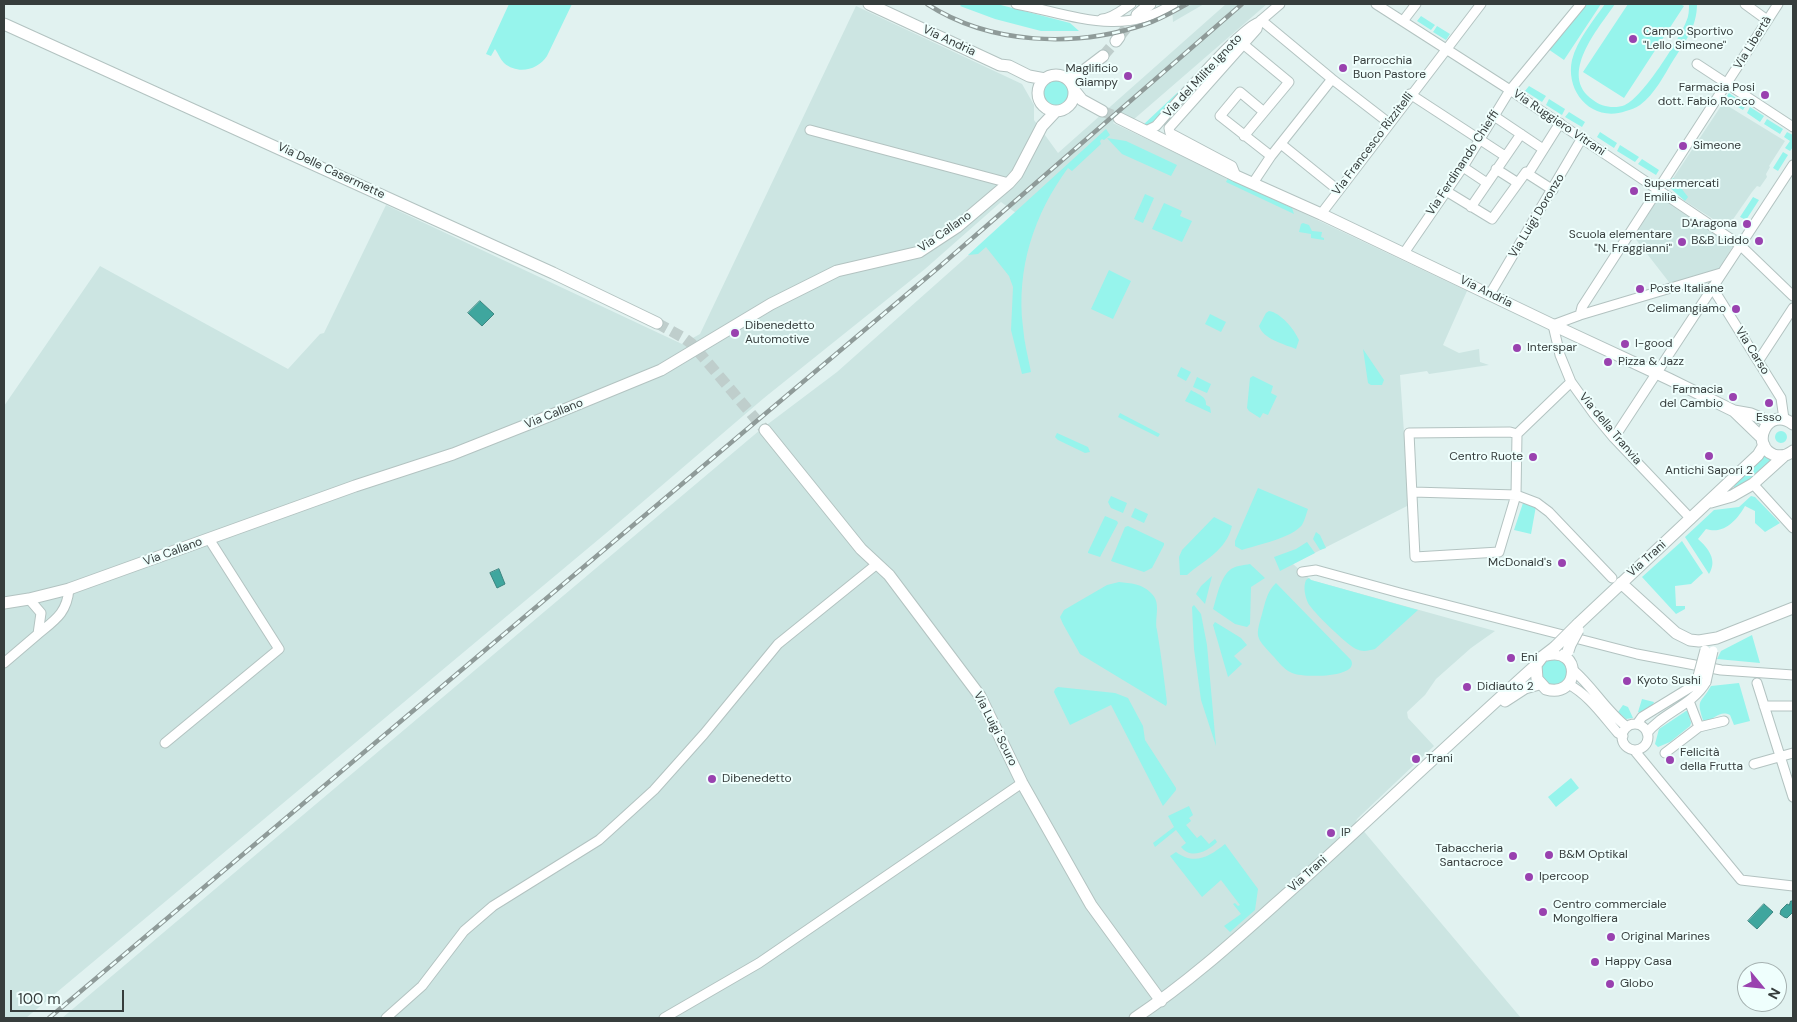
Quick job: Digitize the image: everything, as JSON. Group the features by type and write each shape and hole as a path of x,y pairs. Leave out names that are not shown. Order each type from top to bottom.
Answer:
{"main road":[{"name":"Via Andria","path":"869,4 1000,65 1009,66 1042,84"},
{"path":"1137,15 1150,4"},
{"name":"Via Delle Casermette","path":"4,24 526,260 657,323"},
{"path":"1070,85 1082,72 1102,56"},
{"path":"1042,126 1043,112 1038,96 1042,84 1057,75 1070,85 1082,100 1102,111"},
{"path":"1041,103 1048,109 1056,111 1064,109 1073,98 1070,85"},
{"path":"1069,105 1091,106"},
{"name":"Via Callano","path":"4,603 69,589 355,486 453,454 661,370 771,304 837,272 920,252 957,227 1009,183 1017,174 1042,126 1056,111"},
{"name":"Via Andria","path":"1119,118 1236,176 1321,214 1734,411 1751,414 1770,422"},
{"name":"Via Andria","path":"1734,411 1772,454 1789,453"},
{"path":"1770,422 1791,422"},
{"name":"Via Trani","path":"1135,1018 1161,1001 1223,952 1582,622 1617,581 1692,519 1758,455 1763,442 1764,429 1770,422"},
{"name":"Via Luigi Scuro","path":"765,430 861,549 889,575 980,696 1022,783 1091,905 1161,1001"},
{"name":"Via Trani","path":"1709,503 1732,496 1753,484 1789,453"},
{"path":"1617,581 1676,633 1690,640 1709,645 1793,608"},
{"name":"Via Trani","path":"1568,684 1571,680 1570,645 1582,622"},
{"path":"1551,651 1569,660"},
{"path":"1536,665 1535,675 1539,684 1551,691 1560,690 1568,684"},
{"name":"Via Trani","path":"1474,721 1525,688 1539,684"}],"street":[{"path":"1016,4 1032,5 1073,18 1122,22 1152,15 1173,4"},
{"path":"1089,20 1108,18 1131,4"},
{"name":"Via del Milite Ignoto","path":"1146,131 1156,126 1231,45 1280,4"},
{"name":"Via Ruggiero Vitrani","path":"1376,4 1447,48 1740,245 1793,296"},
{"path":"1403,21 1416,4"},
{"name":"Via Francesco Rizzitelli","path":"1321,214 1410,94 1481,4"},
{"name":"Via Ferdinando Chieffi","path":"1404,254 1463,167 1510,90 1581,4"},
{"path":"1745,4 1767,20"},
{"name":"Via Libertà","path":"1580,314 1582,307 1657,189 1778,4"},
{"path":"1260,21 1390,123"},
{"name":"Via del Milite Ignoto","path":"1170,133 1169,128 1173,122 1256,29 1260,21"},
{"path":"1243,44 1289,82 1244,136"},
{"name":"Via Libertà","path":"1698,64 1727,83"},
{"path":"1253,183 1271,156 1332,79"},
{"path":"1727,83 1793,126"},
{"path":"1264,112 1240,92 1220,116 1271,156"},
{"path":"1410,94 1505,156"},
{"path":"1494,116 1543,149"},
{"path":"1528,174 1560,123"},
{"path":"810,130 1009,183"},
{"name":"Via Andria","path":"1170,133 1232,166 1236,176"},
{"path":"1472,207 1521,134"},
{"name":"Via Luigi Doronzo","path":"1490,294 1582,138"},
{"path":"1281,144 1338,190"},
{"path":"1614,438 1793,164"},
{"path":"1463,167 1487,183"},
{"path":"1496,169 1518,183"},
{"path":"1446,192 1492,219 1526,172 1553,190"},
{"path":"1553,325 1580,314 1721,273"},
{"name":"Via Carso","path":"1712,287 1781,398 1791,422"},
{"path":"1758,360 1793,308"},
{"name":"Via della Tranvia","path":"1553,325 1560,355 1571,382 1614,438 1692,519"},
{"path":"1517,434 1510,432 1409,433 1415,557 1499,552 1516,495 1517,434 1571,382"},
{"path":"1753,484 1793,528"},
{"path":"1413,492 1516,495 1537,503 1549,512 1617,581"},
{"path":"165,743 278,649 209,539"},
{"path":"386,1018 422,986 464,931 494,906 600,840 654,790 704,734 778,644 877,564"},
{"path":"1302,572 1316,570 1400,594 1637,654 1721,670 1793,674"},
{"path":"4,663 61,614 66,607 69,589"},
{"path":"29,599 41,613 38,634"},
{"path":"1647,733 1653,726 1689,701 1701,681 1709,645"},
{"path":"1569,660 1580,676 1618,720 1625,731 1627,746 1634,750 1741,880 1793,886"},
{"path":"1568,684 1578,689 1618,733 1637,724 1642,717 1701,681"},
{"path":"1757,684 1793,797"},
{"path":"1689,701 1698,726"},
{"path":"1764,706 1793,706"},
{"path":"1665,753 1698,726 1724,721"},
{"path":"1634,750 1645,745 1647,741 1647,733 1643,727 1637,724"},
{"path":"1754,764 1793,753"},
{"path":"664,1018 759,963 1022,783"}],"shaded area":[{"path":"509,4 572,4 547,56 533,68 521,70 509,67 495,49 491,56 486,54"},
{"path":"962,4 997,4 1070,23 1079,31 1041,31 995,19 960,6"},
{"path":"1176,4 1204,4 1173,22 1172,7"},
{"path":"1226,4 1267,4 1133,120 1121,114 1113,123 1467,291 1443,345 1459,353 1479,349 1480,362 1489,365 1429,374 1427,371 1400,375 1409,505 1293,564 1311,580 1495,631 1471,648 1436,679 1425,695 1407,712 1408,718 1434,746 1356,822 1521,1018 62,1018 760,430 837,372 1016,213 1001,202 925,269 764,398 611,529 26,1018 4,1018 4,406 100,266 288,369 320,334 324,333 386,205 682,344 700,334 856,6 1022,84 1034,105 1034,120 1058,153"},
{"path":"1584,4 1601,4 1564,60 1548,49"},
{"path":"1605,4 1615,4 1584,52 1579,78 1583,90 1593,100 1604,106 1613,107 1625,105 1632,100 1650,80 1682,31 1688,18 1689,4 1697,4 1697,12 1690,33 1655,90 1638,106 1614,114 1602,113 1592,109 1584,102 1577,93 1571,72 1572,60 1578,45"},
{"name":"Campo Sportivo \"Lello Simeone\"","path":"1628,4 1680,4 1684,6 1624,98 1583,72"},
{"path":"1421,16 1435,25 1431,30 1417,21"},
{"path":"1437,26 1450,34 1446,40 1433,32"},
{"path":"1199,73 1150,126 1143,125 1193,78"},
{"path":"1056,80 1065,84 1069,93 1065,102 1056,106 1047,102 1043,93 1047,84"},
{"path":"1529,86 1546,96 1542,102 1525,91"},
{"path":"1729,93 1746,105 1743,110 1725,99"},
{"path":"1549,99 1565,109 1562,115 1546,105"},
{"path":"1723,103 1785,141 1769,166 1766,174 1767,177 1760,187 1757,186 1752,192 1727,228 1685,201 1668,186"},
{"path":"1750,107 1764,116 1760,122 1747,113"},
{"path":"1569,112 1585,122 1582,127 1565,117"},
{"path":"1767,119 1783,129 1780,134 1764,124"},
{"path":"1106,129 1110,135 1104,140 1102,139 1100,141 1101,144 1072,171 1068,168 1056,186 1037,223 1030,243 1022,284 1022,305 1024,338 1031,372 1022,374 1011,330 1013,287 1009,276 986,247 978,254 968,255"},
{"path":"1600,132 1617,143 1614,148 1597,137"},
{"path":"1787,132 1793,135 1793,147 1790,151 1785,148 1790,141 1784,137"},
{"path":"1107,138 1126,141 1177,165 1171,176 1122,154"},
{"path":"1620,145 1639,157 1635,162 1617,151"},
{"path":"1783,152 1788,155 1778,171 1773,168"},
{"path":"1642,159 1659,170 1656,175 1638,164"},
{"path":"1228,178 1292,208 1294,214 1226,182"},
{"path":"1673,178 1682,184 1681,188 1688,197 1685,201 1668,186"},
{"path":"1145,194 1154,198 1143,223 1134,219"},
{"name":"Scuola elementare \"N. Fraggianni\"","path":"1659,197 1733,246 1718,272 1672,286 1634,237"},
{"path":"1753,197 1759,200 1746,220 1740,217"},
{"path":"1164,203 1182,211 1180,216 1192,221 1182,242 1152,229"},
{"path":"1303,223 1309,225 1312,231 1322,232 1321,237 1324,240 1311,238 1311,234 1299,232"},
{"path":"1109,270 1131,281 1113,319 1091,309"},
{"path":"480,301 494,314 482,326 468,313"},
{"path":"1269,311 1274,312 1287,322 1294,331 1299,340 1296,349 1269,338 1261,331 1259,326"},
{"path":"1210,314 1226,322 1221,332 1205,324"},
{"path":"1363,349 1384,380 1382,385 1371,385 1368,383"},
{"path":"1181,367 1191,372 1186,381 1177,376"},
{"path":"1253,376 1273,386 1271,393 1277,396 1268,415 1263,413 1260,418 1247,408 1250,378"},
{"path":"1197,377 1211,384 1207,393 1193,387"},
{"path":"1191,390 1205,399 1211,413 1185,401"},
{"path":"1120,413 1160,434 1158,437 1118,417"},
{"path":"1783,431 1786,432 1786,442 1779,443 1776,442 1775,435 1776,432"},
{"path":"1057,433 1088,447 1090,452 1085,453 1058,440 1055,437"},
{"path":"1764,455 1772,461 1752,480 1734,488 1734,486"},
{"path":"1258,488 1308,509 1302,525 1291,534 1242,550 1235,546 1235,541"},
{"path":"1111,496 1127,503 1123,513 1111,508 1108,502"},
{"path":"1751,496 1755,497 1780,523 1765,532 1755,523 1755,511 1745,506 1734,521 1724,528 1719,530 1706,529 1698,539 1711,555 1712,569 1709,574 1685,537 1714,510 1739,507"},
{"path":"1523,503 1536,506 1531,534 1514,530"},
{"path":"1135,508 1148,514 1144,523 1131,517"},
{"path":"1105,516 1118,523 1100,557 1088,552"},
{"path":"1214,517 1232,526 1225,542 1220,549 1187,575 1180,575 1179,557 1182,550"},
{"path":"1128,526 1164,543 1152,568 1144,572 1111,561 1125,527"},
{"path":"1316,532 1320,535 1326,548 1320,550 1313,539"},
{"path":"1682,541 1703,573 1691,584 1675,586 1676,606 1685,606 1685,609 1676,614 1642,577"},
{"path":"1307,542 1315,553 1280,571 1274,557 1296,549"},
{"path":"1250,564 1265,578 1251,587 1250,624 1247,627 1235,624 1213,609 1219,588 1227,573 1235,567"},
{"path":"499,569 505,584 497,588 490,573"},
{"path":"1212,576 1205,604 1196,594 1201,586"},
{"path":"1309,578 1418,610 1375,649 1358,650 1338,635 1308,603 1305,586 1306,580"},
{"path":"1119,582 1136,584 1148,590 1156,601 1156,625 1166,706 1080,654 1060,617 1064,610 1107,585"},
{"path":"1276,583 1351,660 1351,666 1347,670 1329,675 1298,675 1284,668 1263,644 1258,637 1258,628 1267,597"},
{"path":"1194,605 1201,614 1207,645 1216,746 1201,700 1194,649 1192,607"},
{"path":"1215,622 1241,638 1247,645 1234,656 1242,664 1228,677 1213,625"},
{"path":"1752,635 1760,663 1717,659 1721,651"},
{"path":"1554,659 1563,663 1567,672 1563,681 1554,685 1545,681 1541,672 1545,663"},
{"path":"1739,683 1750,721 1734,725 1730,715 1723,714 1705,722 1700,704 1711,686"},
{"path":"1058,687 1115,693 1128,698 1143,726 1145,740 1176,788 1163,806 1111,705 1070,725 1054,692"},
{"path":"1642,699 1654,702 1652,707 1640,713 1638,712"},
{"path":"1623,705 1628,707 1633,718 1626,719 1618,712"},
{"path":"1688,711 1690,726 1670,742 1658,747 1655,744 1659,729"},
{"path":"1571,778 1579,788 1556,807 1548,797"},
{"path":"1189,806 1193,815 1189,818 1191,821 1186,825 1197,838 1201,835 1209,844 1215,839 1217,842 1204,851 1194,854 1190,853 1181,847 1186,843 1176,830 1155,847 1153,843 1174,827 1168,816"},
{"path":"1225,844 1258,889 1255,910 1230,932 1224,926 1241,914 1233,904 1240,905 1221,880 1202,897 1170,856 1176,852 1190,858 1202,858"},
{"path":"1793,901 1793,912 1787,918 1784,917 1780,914 1781,910 1787,904 1789,905"},
{"path":"1764,904 1773,912 1757,929 1748,921"}],"tunnel":[{"path":"1119,37 1137,15"},
{"path":"1103,56 1116,41"},
{"path":"1102,111 1119,118"},
{"path":"657,323 692,344 765,430"}],"railway":[{"path":"927,4 952,18 978,28 1006,35 1063,39 1119,32 1152,22 1187,4"},
{"path":"49,1018 938,268 1242,4"}],"place":[{"name":"Campo Sportivo \"Lello Simeone\"","path":"1633,39"},
{"name":"Parrocchia Buon Pastore","path":"1343,68"},
{"name":"Maglificio Giampy","path":"1128,76"},
{"name":"Farmacia Posi dott. Fabio Rocco","path":"1765,95"},
{"name":"Simeone","path":"1683,146"},
{"name":"Supermercati Emilia","path":"1634,191"},
{"name":"D'Aragona","path":"1747,224"},
{"name":"B&B Liddo","path":"1759,241"},
{"name":"Scuola elementare \"N. Fraggianni\"","path":"1682,242"},
{"name":"Poste Italiane","path":"1640,289"},
{"name":"Celimangiamo","path":"1736,309"},
{"name":"Dibenedetto Automotive","path":"735,333"},
{"name":"I-good","path":"1625,344"},
{"name":"Interspar","path":"1517,348"},
{"name":"Pizza & Jazz","path":"1608,362"},
{"name":"Farmacia del Cambio","path":"1733,397"},
{"name":"Esso","path":"1769,403"},
{"name":"Antichi Sapori 2","path":"1709,456"},
{"name":"Centro Ruote","path":"1533,457"},
{"name":"McDonald's","path":"1562,563"},
{"name":"Eni","path":"1511,658"},
{"name":"Kyoto Sushi","path":"1627,681"},
{"name":"Didiauto 2","path":"1467,687"},
{"name":"Trani","path":"1416,759"},
{"name":"Felicità della Frutta","path":"1670,760"},
{"name":"Dibenedetto","path":"712,779"},
{"name":"IP","path":"1331,833"},
{"name":"B&M Optikal","path":"1549,855"},
{"name":"Tabaccheria Santacroce","path":"1513,856"},
{"name":"Ipercoop","path":"1529,877"},
{"name":"Centro commerciale Mongolfiera","path":"1543,912"},
{"name":"Original Marines","path":"1611,937"},
{"name":"Happy Casa","path":"1595,962"},
{"name":"Globo","path":"1610,984"}]}
